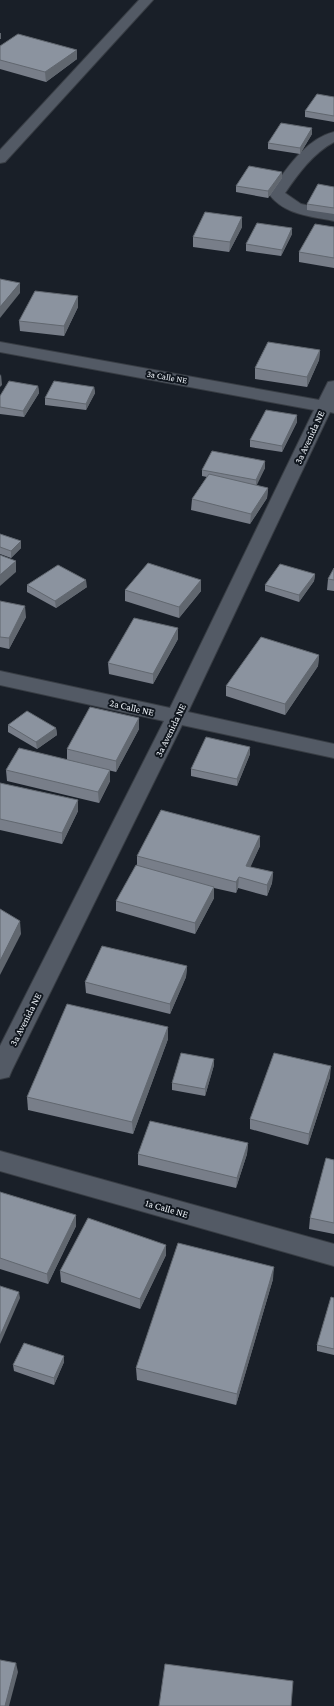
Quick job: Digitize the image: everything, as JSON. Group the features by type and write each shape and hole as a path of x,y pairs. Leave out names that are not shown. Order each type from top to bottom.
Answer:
{"street":[{"path":"0,159 146,0"},
{"path":"334,136 320,143 295,168 277,194 296,208 334,216"},
{"name":"3a Calle NE","path":"0,347 329,407"},
{"name":"3a Avenida NE","path":"0,1070 329,407 334,386"},
{"name":"2a Calle NE","path":"0,678 334,751"},
{"name":"1a Calle NE","path":"0,1161 334,1255"}],"building":[{"path":"18,34 77,50 45,72 0,60 0,46"},
{"path":"317,94 334,97 334,116 305,111"},
{"path":"281,123 312,128 300,148 268,143"},
{"path":"249,166 282,172 268,191 236,186"},
{"path":"318,184 334,187 334,208 307,204"},
{"path":"205,212 242,217 230,242 193,237"},
{"path":"257,223 292,228 282,250 246,244"},
{"path":"315,224 334,227 334,258 299,252"},
{"path":"0,279 20,283 0,307"},
{"path":"35,291 78,296 64,326 19,321"},
{"path":"268,342 320,350 307,377 255,368"},
{"path":"9,381 38,386 23,411 0,407 0,396"},
{"path":"54,381 94,387 86,404 45,398"},
{"path":"266,410 297,415 282,446 250,440"},
{"path":"212,451 265,461 256,480 202,470"},
{"path":"209,474 268,488 251,514 192,499"},
{"path":"0,534 21,541 11,551 0,547"},
{"path":"0,555 16,561 0,575"},
{"path":"148,563 201,580 179,607 125,590"},
{"path":"280,564 315,574 299,595 265,585"},
{"path":"58,565 86,580 55,601 27,585"},
{"path":"334,568 334,580 328,579"},
{"path":"0,601 25,606 9,638 0,637"},
{"path":"134,618 178,628 153,674 108,663"},
{"path":"261,637 319,655 285,704 226,686"},
{"path":"90,707 139,718 116,761 67,749"},
{"path":"27,711 56,728 36,742 8,725"},
{"path":"206,737 250,747 237,779 191,769"},
{"path":"19,748 110,770 98,792 6,770"},
{"path":"0,783 78,800 62,833 0,819"},
{"path":"161,810 260,836 246,866 273,872 267,885 239,877 236,882 137,856"},
{"path":"136,865 214,887 195,923 116,901"},
{"path":"0,909 20,921 0,961"},
{"path":"102,946 187,966 170,1004 85,982"},
{"path":"67,1004 168,1027 132,1122 27,1097"},
{"path":"181,1053 214,1059 205,1089 172,1083"},
{"path":"274,1053 331,1066 309,1134 250,1119"},
{"path":"150,1121 248,1143 237,1178 138,1154"},
{"path":"326,1158 334,1160 334,1223 310,1218"},
{"path":"0,1192 76,1215 47,1274 0,1258"},
{"path":"88,1218 166,1245 140,1299 60,1271"},
{"path":"178,1243 274,1267 237,1394 136,1368"},
{"path":"0,1286 19,1292 0,1336"},
{"path":"331,1297 334,1298 334,1349 317,1345"},
{"path":"24,1343 64,1356 54,1378 13,1365"},
{"path":"0,1660 16,1663 5,1706 0,1706"},
{"path":"165,1664 293,1681 291,1706 159,1706"}]}
